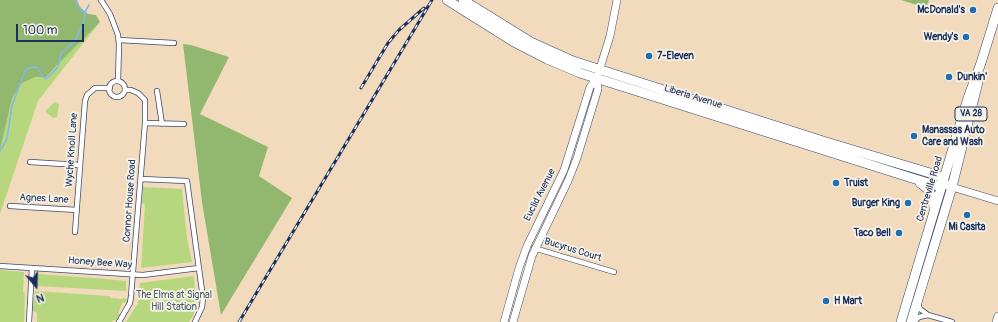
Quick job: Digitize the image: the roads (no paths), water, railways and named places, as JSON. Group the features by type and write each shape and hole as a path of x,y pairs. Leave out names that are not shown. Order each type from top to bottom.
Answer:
{"highway":[{"name":"Liberia Avenue","path":"447,0 514,42 547,59 930,173 941,177 943,183 952,187"},
{"name":"Liberia Avenue","path":"463,0 531,42 598,74 912,178 938,186 943,183"},
{"name":"Centreville Road","path":"901,322 968,98 995,26 998,8"},
{"name":"Centreville Road","path":"911,322 952,187 975,100 981,63"},
{"path":"930,173 934,173 942,169 951,158"},
{"path":"912,178 929,190 933,200 934,213"}],"main road":[{"name":"Euclid Avenue","path":"504,322 519,268 527,246 564,170 590,88 598,74 610,36 617,0"},
{"name":"Euclid Avenue","path":"513,322 535,248 573,169 598,89 598,74"},
{"name":"Liberia Avenue","path":"952,187 998,201"},
{"path":"996,322 998,316"}],"street":[{"path":"101,0 113,19 119,40 118,81"},
{"path":"119,40 174,43"},
{"path":"118,81 125,85 123,95 112,95 110,88 112,83 118,81"},
{"name":"Wyche Knoll Lane","path":"75,232 86,97 89,92 95,88 110,88"},
{"name":"Connor House Road","path":"119,322 130,303 145,123 144,100 138,93 131,90 125,90"},
{"path":"157,91 162,124"},
{"path":"145,123 184,124"},
{"path":"30,162 80,165"},
{"path":"141,179 187,182 202,302 200,313 195,322"},
{"name":"Agnes Lane","path":"10,206 77,210"},
{"name":"Bucyrus Court","path":"527,246 614,272"},
{"name":"Honey Bee Way","path":"0,266 133,275 198,268"},
{"path":"29,322 32,268"},
{"path":"917,300 920,309 928,315 952,322"},
{"path":"914,322 919,317 928,315"}],"waterway":[{"path":"75,0 85,14"},
{"path":"0,151 7,139 12,105 25,71 28,68 38,68 43,77 46,79 57,68 61,53 76,39 84,22 86,10 89,5"}],"railway":[{"path":"239,322 432,0"},
{"path":"361,88 388,43 399,30 424,8"}],"place":[{"name":"McDonald's","path":"973,10"},
{"name":"Wendy's","path":"966,37"},
{"name":"7-Eleven","path":"649,56"},
{"name":"Dunkin'","path":"949,77"},
{"name":"Manassas Auto Care and Wash","path":"914,136"},
{"name":"Truist","path":"836,183"},
{"name":"Burger King","path":"908,203"},
{"name":"Mi Casita","path":"967,215"},
{"name":"Taco Bell","path":"899,233"},
{"name":"H Mart","path":"826,301"}],"park label":[{"name":"The Elms at Signal Hill Station","path":"174,300"}]}
